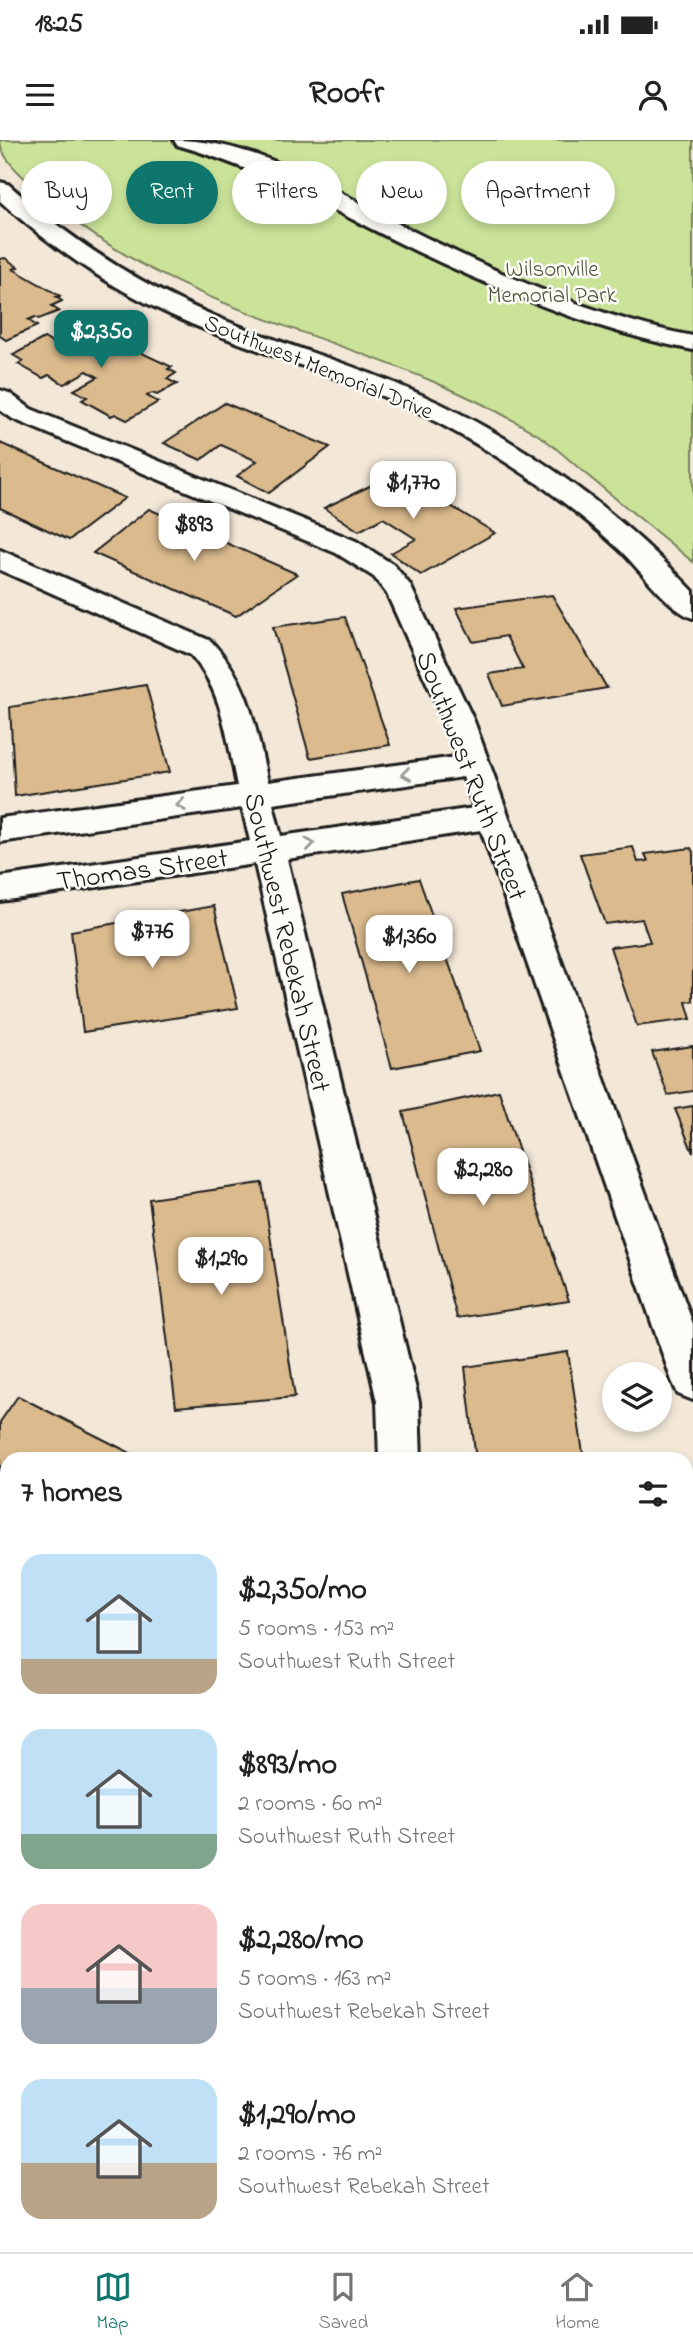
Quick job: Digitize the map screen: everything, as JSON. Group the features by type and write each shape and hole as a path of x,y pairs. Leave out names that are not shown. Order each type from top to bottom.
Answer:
{"street":[{"path":"185,140 226,150 277,169 411,239 575,309 637,331 693,343"},
{"name":"Southwest Memorial Drive","path":"0,189 35,221 83,256 165,302 236,334 380,386 436,411 498,445 572,495 606,523 667,579 693,608"},
{"name":"Southwest Ruth Street","path":"0,398 22,414 346,547 384,571 400,590 458,721 693,1381"},
{"name":"Southwest Rebekah Street","path":"0,559 201,648 214,659 232,696 398,1402 400,1452"},
{"name":"Thomas Street","path":"0,830 474,765"},
{"name":"Thomas Street","path":"0,889 492,817"}],"green space":[{"name":"Wilsonville Memorial Park","path":"0,140 693,140 693,562 538,435 476,401 410,372 211,297 146,267 86,229 80,224 112,224 112,161 21,161 21,175 6,158"}],"building":[{"path":"5,258 18,267 13,269 60,296 56,297 62,301 51,306 59,311 39,319 35,317 28,320 37,326 6,340 0,336 0,259"},
{"path":"76,328 85,333 94,328 104,330 120,339 116,341 172,367 168,369 176,373 167,379 177,384 157,395 152,393 147,396 158,402 127,420 115,414 111,416 82,400 87,397 74,390 98,377 87,371 64,384 49,375 43,378 18,364 23,361 13,355 44,338 56,345 60,342 55,340"},
{"path":"225,403 330,447 269,493 237,476 257,461 221,445 201,460 164,443"},
{"path":"0,443 125,498 69,540 0,508"},
{"path":"397,473 495,533 421,575 391,553 416,539 383,518 359,531 324,508"},
{"path":"149,509 297,574 236,616 93,553"},
{"path":"552,595 607,688 502,706 489,674 523,669 506,636 473,642 456,608"},
{"path":"345,617 390,745 310,758 273,627"},
{"path":"146,685 170,772 15,796 10,707"},
{"path":"633,847 638,862 648,861 645,854 691,848 693,852 693,1001 686,1002 691,1019 637,1026 610,947 650,942 642,919 605,924 580,854"},
{"path":"419,879 480,1051 392,1068 342,894"},
{"path":"214,906 238,1008 83,1032 71,931"},
{"path":"693,1046 693,1091 668,1095 652,1052"},
{"path":"499,1091 569,1301 457,1318 403,1112"},
{"path":"693,1106 693,1153 675,1109"},
{"path":"262,1183 295,1397 176,1407 149,1199"},
{"path":"568,1352 583,1452 475,1452 465,1367"},
{"path":"18,1396 128,1452 0,1452 0,1422"}]}
